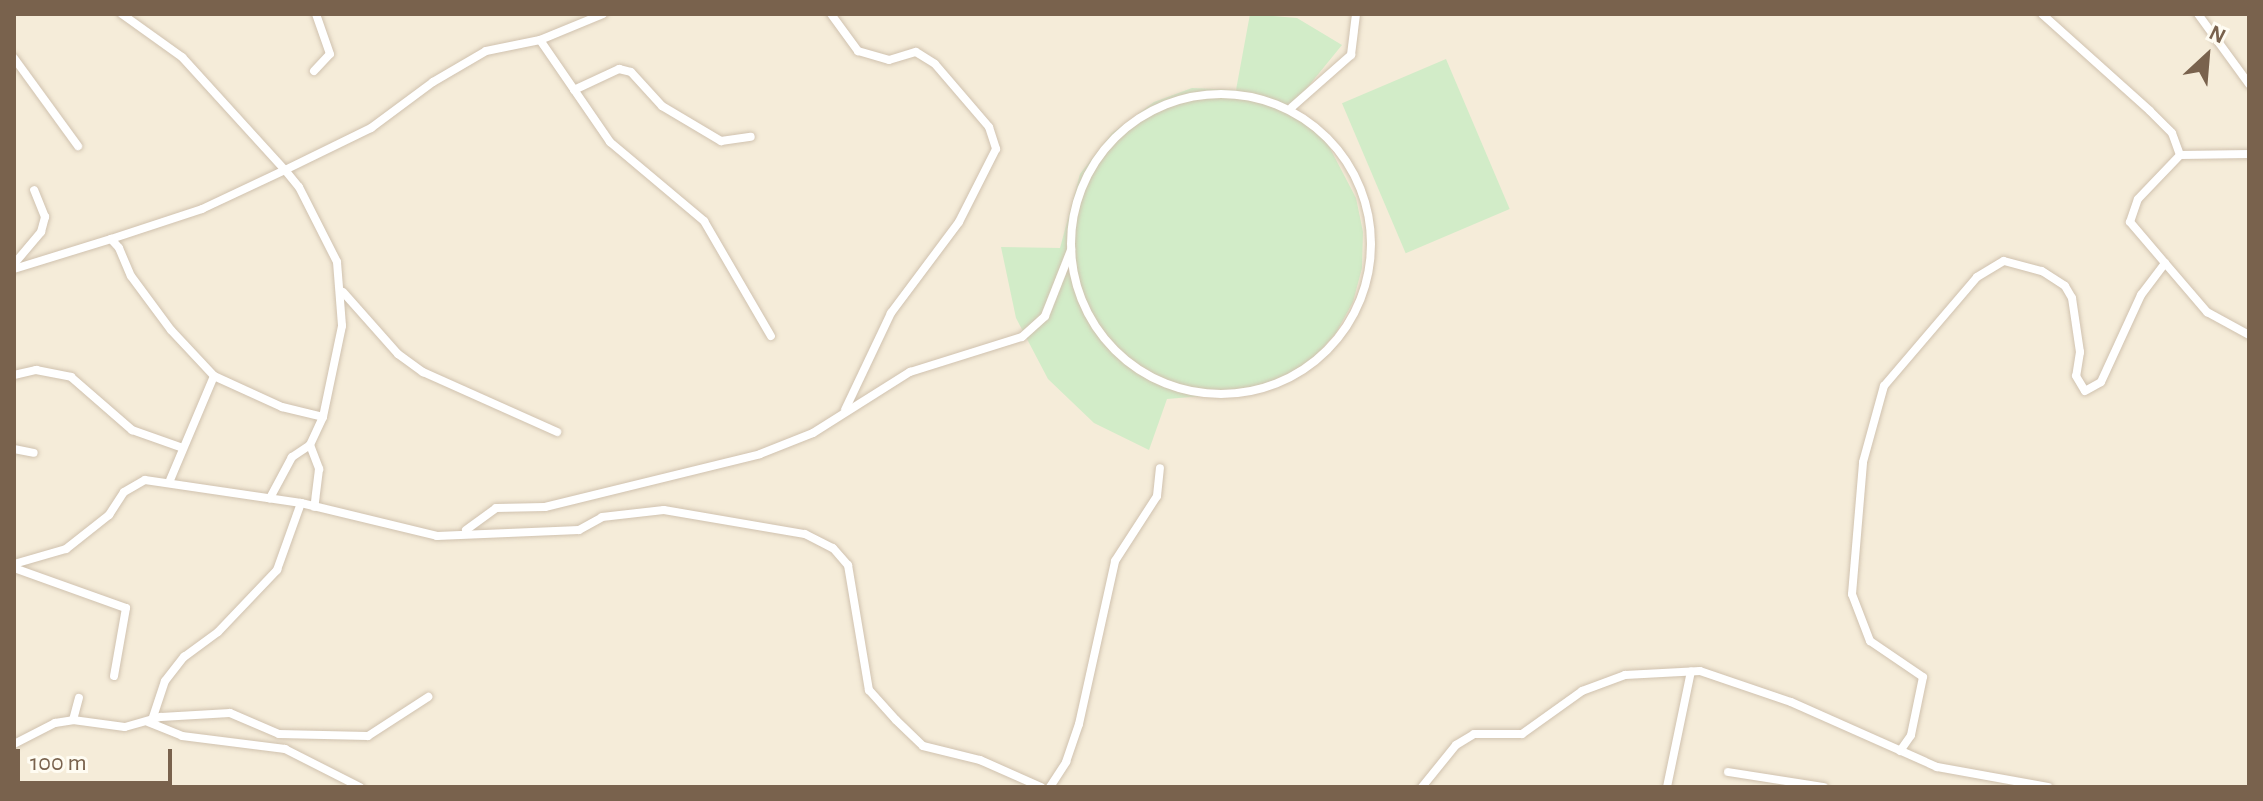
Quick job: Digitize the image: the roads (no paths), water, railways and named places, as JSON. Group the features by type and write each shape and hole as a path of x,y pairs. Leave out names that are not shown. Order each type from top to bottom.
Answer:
{"street":[{"path":"122,14 182,57 285,170 337,262 342,326 323,417 310,445 292,457 270,498"},
{"path":"314,71 330,54 316,14"},
{"path":"14,266 202,209 371,128 404,101 486,51 540,40 603,14"},
{"path":"831,14 858,51 889,60 916,52 935,64 989,127 996,149 959,222 891,313 845,411"},
{"path":"1292,107 1351,55 1356,14"},
{"path":"2042,14 2172,133 2180,155"},
{"path":"2198,14 2249,84"},
{"path":"540,40 610,142 704,221 771,336"},
{"path":"14,58 78,146"},
{"path":"574,90 619,69 631,72 662,106 721,141 751,137"},
{"path":"461,532 496,508 545,507 760,454 813,433 845,411 930,363 1033,331 1045,316 1071,250 1076,204 1101,154 1151,111 1197,96 1227,94 1292,107 1336,147 1354,172 1365,197 1372,242 1371,266 1355,313 1329,347 1293,377 1242,395 1180,389 1151,377 1121,359 1099,335 1084,309 1071,250"},
{"path":"2249,154 2180,155 2153,179 2130,222 2207,312 2249,335"},
{"path":"14,266 41,232 45,217 34,190"},
{"path":"111,239 171,330 214,376 282,407 323,417"},
{"path":"1900,751 1915,721 1923,677 1870,641 1852,594 1863,462 1884,386 1977,277 2004,261 2042,271 2065,286 2072,298 2080,352 2076,376 2085,391 2101,382 2141,295 2165,263"},
{"path":"340,288 398,354 423,372 557,432"},
{"path":"14,375 36,370 71,377 132,430 180,447"},
{"path":"170,480 180,447 214,376"},
{"path":"310,445 319,469 314,507"},
{"path":"14,449 34,453"},
{"path":"1050,787 1066,762 1079,724 1115,561 1157,496 1160,468"},
{"path":"15,567 66,549 109,515 133,484 170,480 301,503 416,534 579,530 602,517 664,510 819,540 841,556 850,571 869,690 923,746 991,763 1041,787"},
{"path":"150,721 165,681 184,657 218,632 277,570 301,503"},
{"path":"14,581 15,567"},
{"path":"15,567 126,608 114,676"},
{"path":"1667,787 1691,671"},
{"path":"1422,787 1456,745 1474,734 1522,734 1582,691 1625,675 1691,671 1791,702 1937,767 2048,787"},
{"path":"14,744 55,723 73,720 116,726 230,713 279,734 368,736 428,697"},
{"path":"73,720 79,698"},
{"path":"150,721 182,736 285,749 360,787"},
{"path":"1728,772 1824,787"}]}
